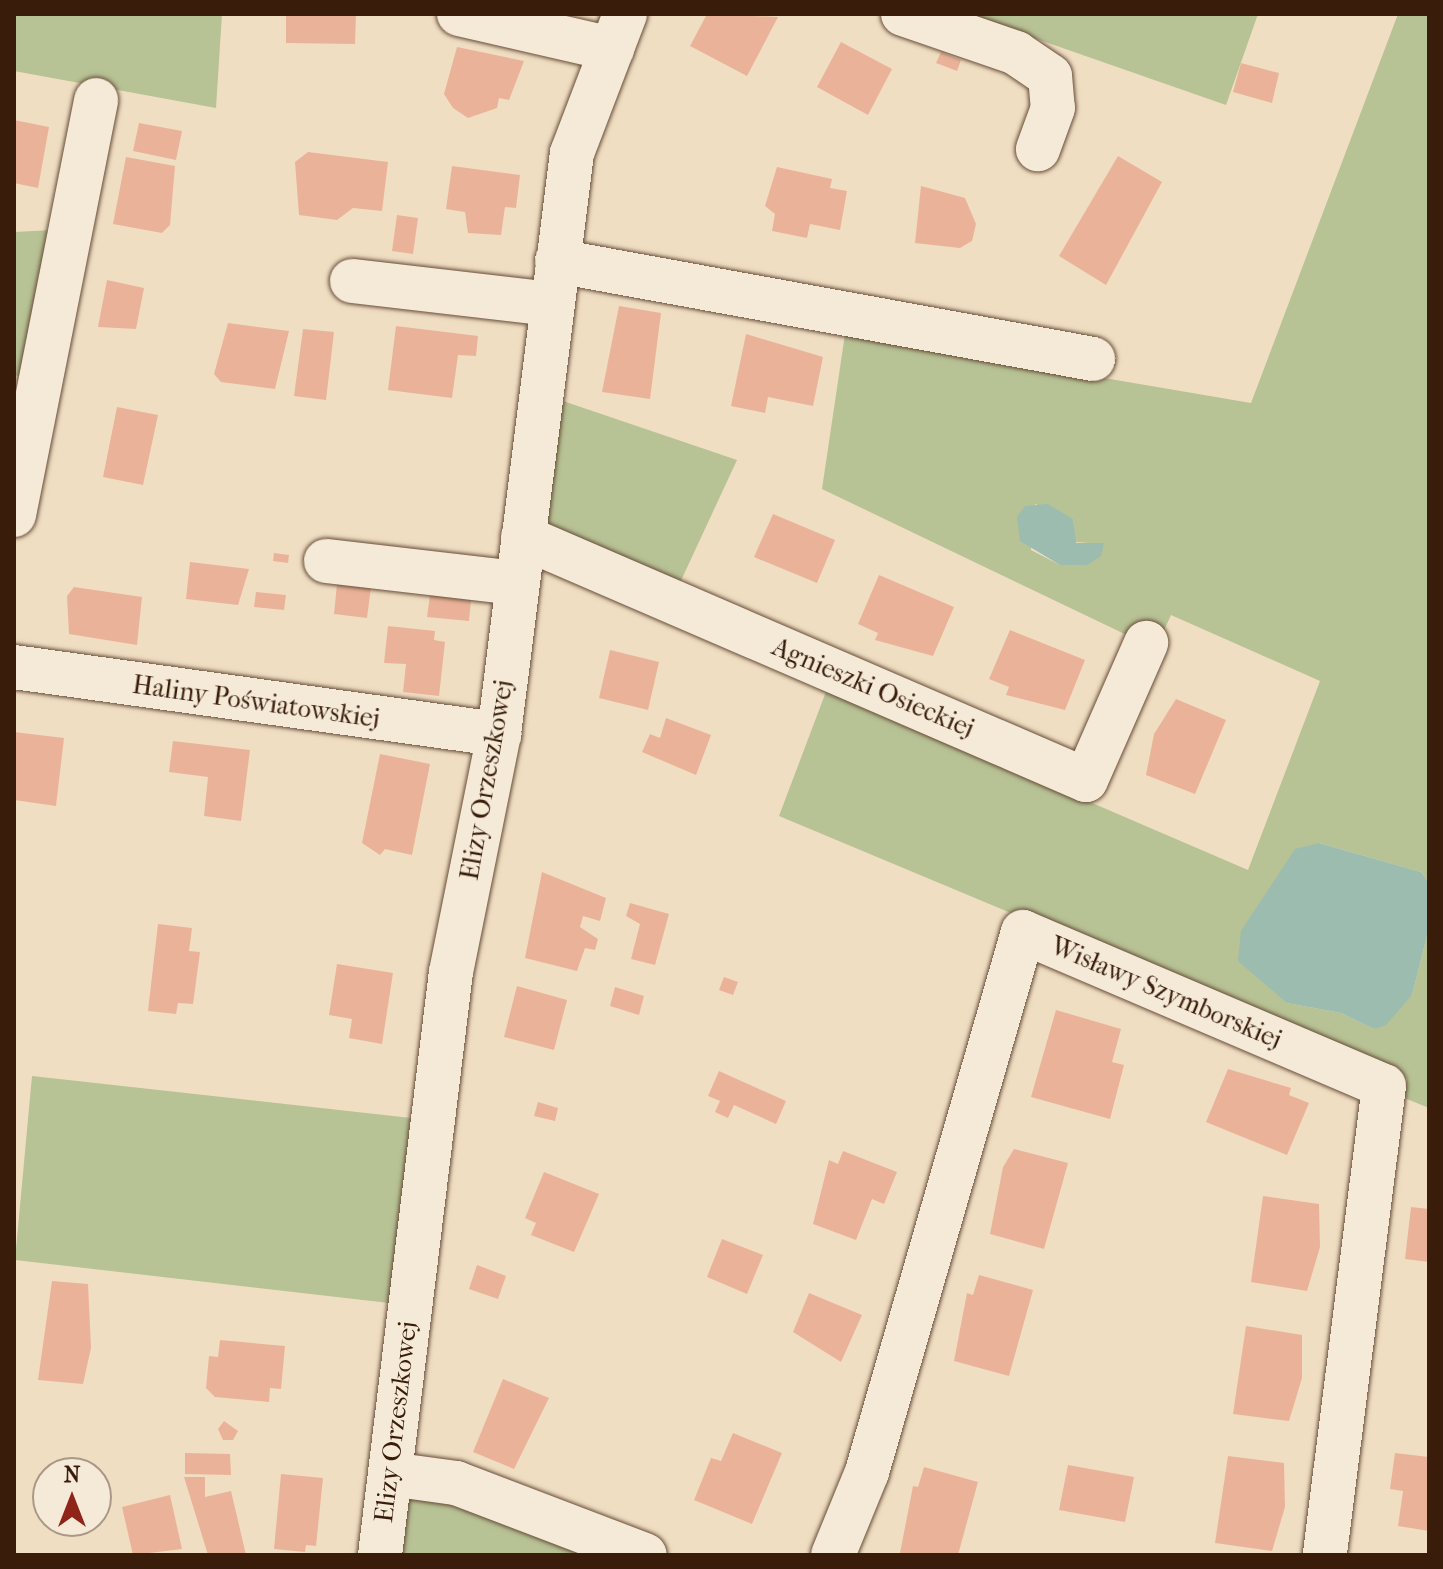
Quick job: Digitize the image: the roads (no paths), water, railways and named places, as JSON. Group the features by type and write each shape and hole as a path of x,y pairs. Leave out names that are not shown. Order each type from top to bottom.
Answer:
{"street":[{"path":"459,14 619,31"},
{"path":"903,14 1016,53 1050,76 1053,108 1038,149"},
{"name":"Elizy Orzeszkowej","path":"380,1555 451,972 499,734 572,153 619,31"},
{"path":"14,515 96,100"},
{"path":"557,261 1093,359"},
{"path":"352,281 552,304"},
{"name":"Agnieszki Osieckiej","path":"523,537 1086,780 1146,643"},
{"path":"326,561 517,583"},
{"name":"Haliny Poświatowskiej","path":"14,667 499,734"},
{"name":"Wisławy Szymborskiej","path":"833,1555 867,1472 1023,932 1384,1086 1325,1555"},
{"path":"390,1474 456,1483 645,1555"}]}
